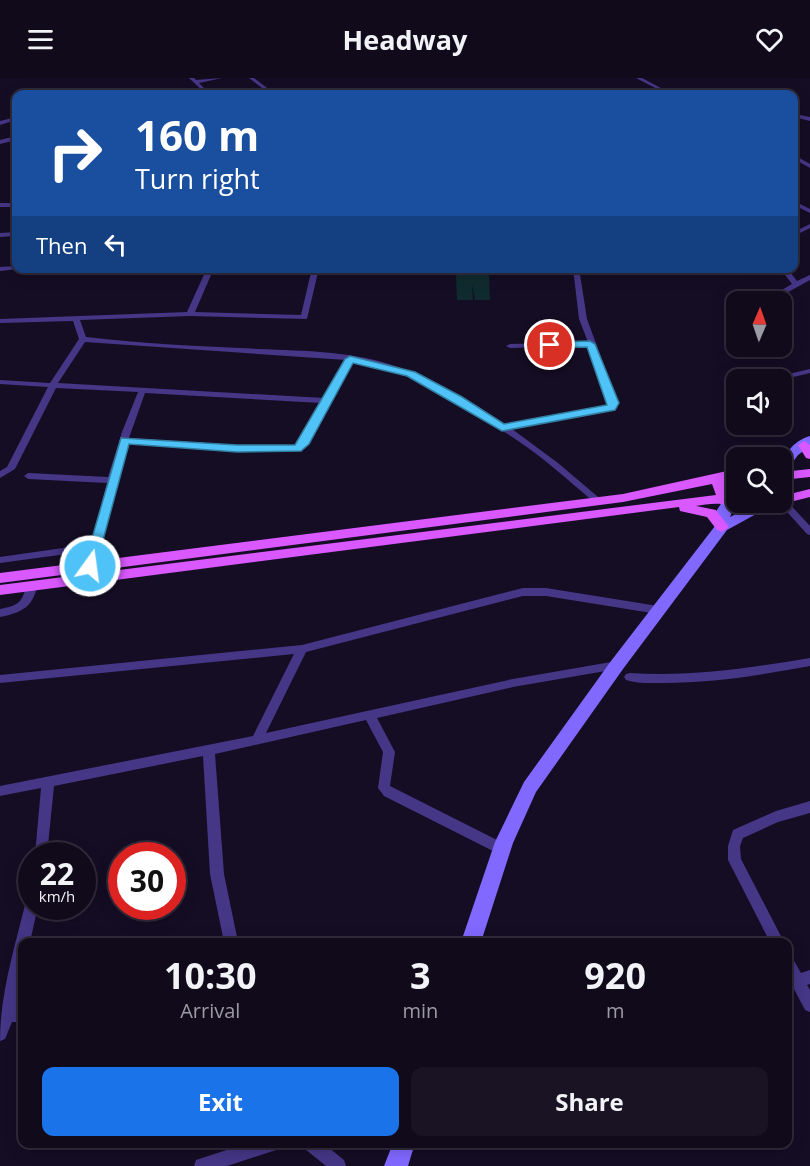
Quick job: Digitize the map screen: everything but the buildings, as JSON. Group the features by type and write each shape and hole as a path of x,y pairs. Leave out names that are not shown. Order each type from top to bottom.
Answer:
{"main road":[{"path":"792,475 810,473"},
{"path":"0,578 599,502 726,475"},
{"path":"726,480 718,487 726,498"},
{"path":"792,498 810,493"},
{"path":"0,590 665,506 726,501"},
{"path":"665,506 711,513 722,527"}],"street":[{"path":"193,80 220,78"},
{"path":"251,78 268,90"},
{"path":"638,78 662,90"},
{"path":"798,160 809,165"},
{"path":"802,207 810,203"},
{"path":"798,205 810,211"},
{"path":"190,314 209,273"},
{"path":"0,321 190,314 304,317 315,273"},
{"path":"502,428 611,408 614,403 590,344 583,319 577,273"},
{"path":"787,273 797,285"},
{"path":"785,291 810,277"},
{"path":"76,319 83,339"},
{"path":"83,339 350,359 411,374 458,399 502,428 575,480 599,502"},
{"path":"0,475 11,469 54,383 83,339"},
{"path":"510,346 590,344"},
{"path":"125,440 237,448 297,448 303,444 350,359"},
{"path":"792,375 810,371"},
{"path":"0,382 54,383 327,401"},
{"path":"90,566 112,480 143,389"},
{"path":"792,459 804,448"},
{"path":"28,476 112,480"},
{"path":"722,527 726,506"},
{"path":"472,938 502,849 530,787 617,665 722,527 752,513"},
{"path":"786,513 810,532"},
{"path":"0,560 95,547"},
{"path":"0,612 24,606 31,599 32,586"},
{"path":"0,679 302,648 523,592 546,592 658,610"},
{"path":"257,739 302,648"},
{"path":"630,677 682,680 733,676 810,662"},
{"path":"0,791 210,750 513,683 617,665"},
{"path":"369,714 388,752 384,788 502,849"},
{"path":"210,750 217,874 230,938"},
{"path":"42,842 48,781"},
{"path":"775,938 735,860 734,846 738,834 776,816 810,807"},
{"path":"21,938 27,920"},
{"path":"0,1034 15,1014 6,985 18,948"},
{"path":"792,983 810,977"},
{"path":"792,984 810,1005"},
{"path":"202,1166 258,1148"},
{"path":"317,1148 338,1166"},
{"path":"396,1166 402,1148"}],"green space":[{"path":"456,275 489,275 490,300 475,300 472,284 473,300 457,300"}],"route":[{"path":"90,566 112,480 125,440 237,448 297,448 303,444 350,359 376,363 411,374 458,399 502,428 611,408 614,403 590,344 550,345"}]}
